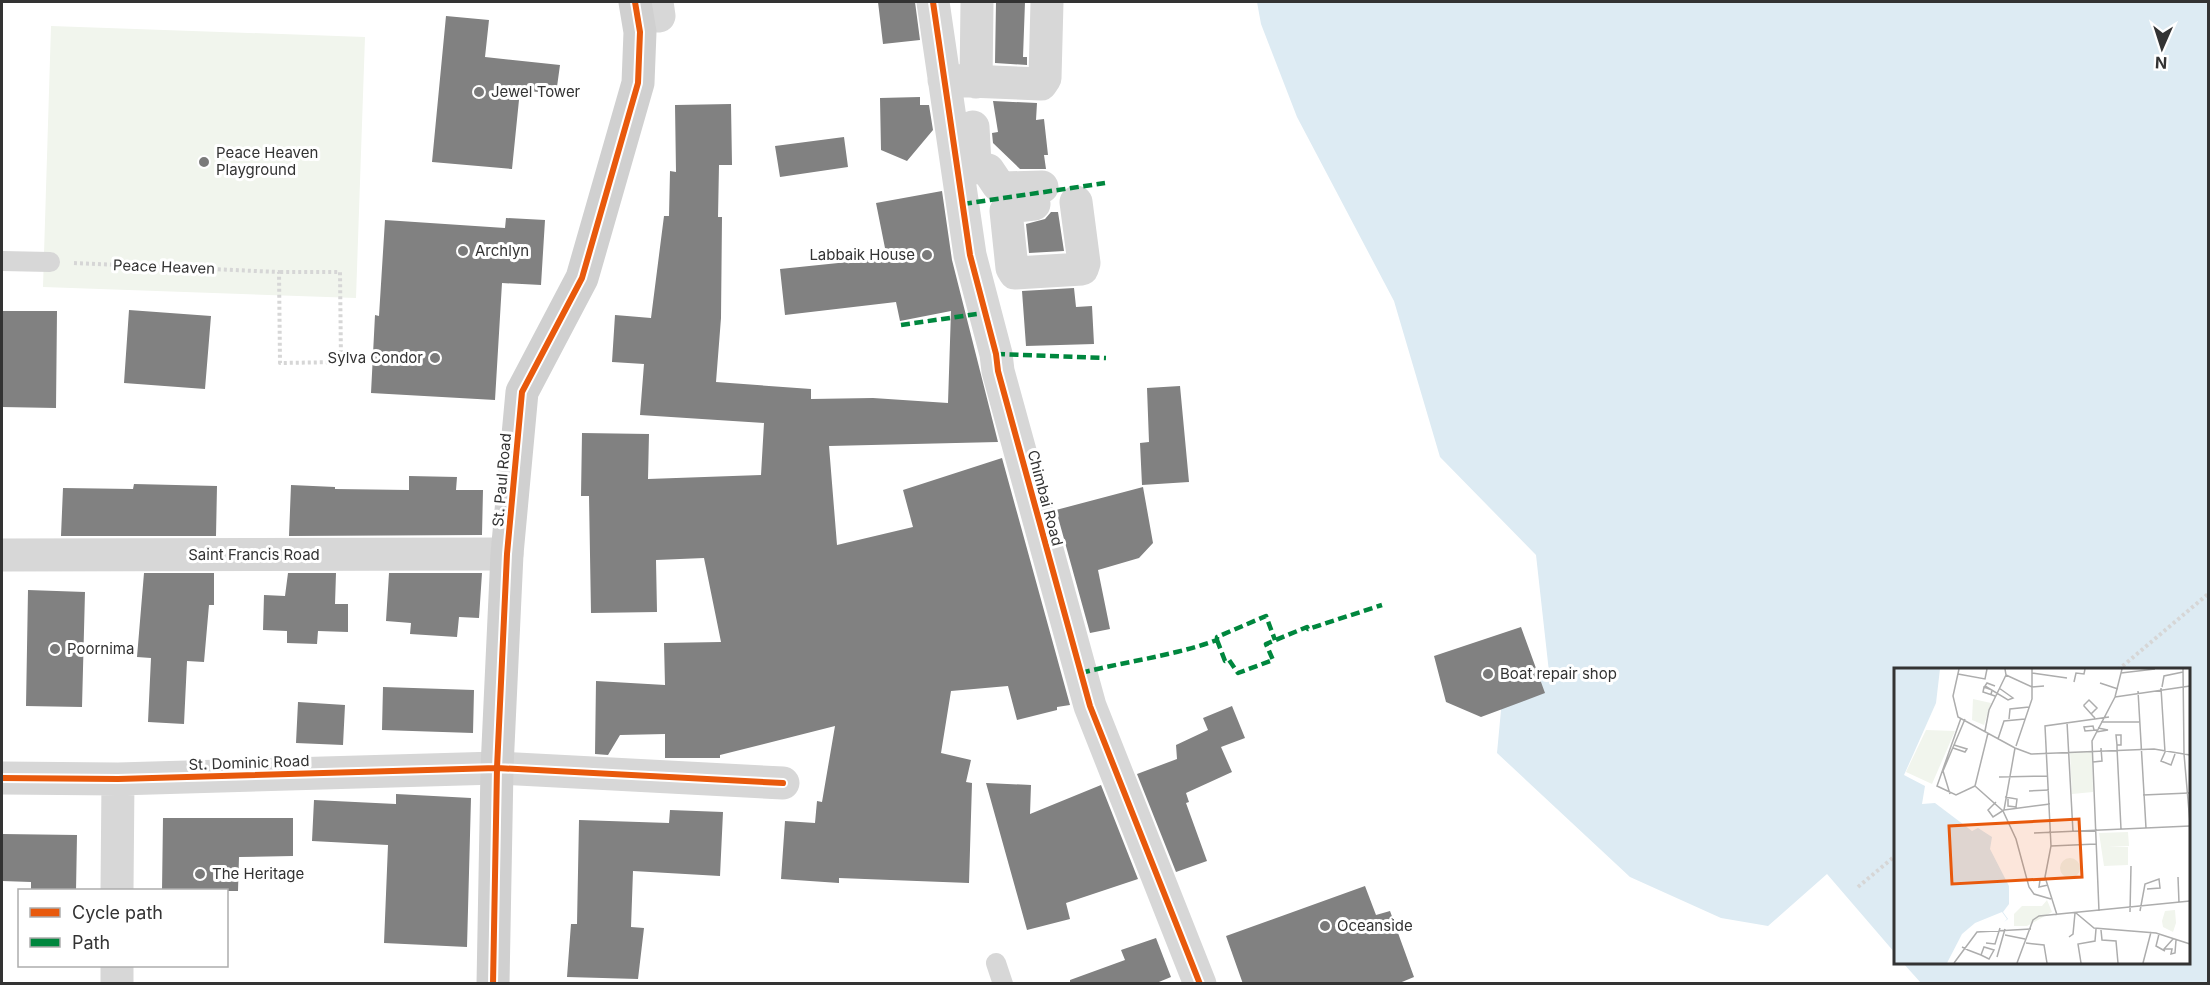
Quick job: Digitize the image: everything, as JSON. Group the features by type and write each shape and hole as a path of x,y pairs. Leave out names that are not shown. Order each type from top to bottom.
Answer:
{"street":[{"name":"Chimbai Road","path":"933,2 944,80 972,116 970,255 996,354 998,371 1090,706 1200,984"},
{"path":"976,82 977,2"},
{"path":"944,80 1038,85 1044,81 1047,2"},
{"name":"St. Paul Road","path":"493,984 497,768 507,554 522,392 582,278 638,83 640,32 650,6"},
{"path":"938,40 977,41"},
{"path":"972,116 975,164 988,170 998,185 1003,188 1038,196 1007,209 1010,251 1015,273 1082,268 1084,263 1076,202"},
{"path":"970,255 1010,251"},
{"name":"Saint Francis Road","path":"2,555 507,554"},
{"name":"St. Dominic Road","path":"2,778 118,779 497,768 783,783"},
{"path":"117,889 118,779"},
{"path":"117,967 117,984"}],"lane":[{"path":"2,261 50,262"},
{"path":"996,963 1003,984"}],"path":[{"path":"2120,668 2208,594"},
{"path":"1858,887 1894,857"}],"shaded area":[{"path":"1257,2 2208,2 2208,983 1921,983 1904,964 2189,964 2189,668 1894,668 1894,952 1827,874 1768,926 1721,918 1630,877 1497,753 1503,689 1549,672 1536,555 1440,457 1394,301 1297,117 1261,24"},
{"name":"Peace Heaven Playground","path":"51,26 365,37 356,298 43,287"}],"building":[{"path":"878,2 915,2 920,40 883,44"},
{"path":"996,2 1025,2 1023,57 1027,57 1027,65 995,63"},
{"name":"Jewel Tower","path":"446,16 489,20 485,57 560,65 556,94 520,90 512,169 432,162"},
{"path":"920,97 920,105 929,105 933,130 907,161 881,150 880,98"},
{"path":"993,101 1037,103 1036,120 1044,119 1048,155 1044,155 1046,169 1020,169 993,143 992,133 998,132"},
{"path":"731,104 732,165 719,165 718,217 722,217 721,318 716,382 811,389 811,399 873,398 948,403 951,311 900,321 896,302 785,315 780,269 887,258 876,203 942,191 952,260 998,442 829,446 837,545 913,527 903,490 1002,458 1070,705 1017,720 1008,686 951,691 941,753 971,760 966,782 972,783 969,883 839,878 839,883 781,879 785,821 815,823 817,801 822,802 835,726 720,755 720,758 665,758 665,734 620,735 608,755 595,754 596,681 665,685 664,643 721,642 704,558 656,560 657,612 591,613 589,496 581,496 582,433 649,434 648,479 761,475 764,423 640,415 644,364 612,362 615,315 651,318 664,216 669,216 670,171 676,172 675,105"},
{"path":"844,137 848,167 780,177 775,146"},
{"path":"1051,212 1058,212 1064,251 1029,253 1026,224 1045,219"},
{"path":"506,218 545,220 541,285 502,283 495,400 371,393 375,315 379,316 385,220 505,228"},
{"path":"1074,288 1076,307 1092,306 1094,344 1026,346 1022,291"},
{"path":"129,310 211,316 205,389 124,383"},
{"path":"2,311 57,311 56,408 2,407"},
{"path":"1180,386 1189,482 1142,485 1140,443 1149,442 1147,388"},
{"path":"409,476 457,477 456,490 483,490 482,535 289,536 291,485 335,487 335,489 409,490"},
{"path":"134,484 217,486 216,536 61,536 63,488 133,489"},
{"path":"1143,487 1153,543 1139,558 1098,570 1110,629 1090,633 1056,510"},
{"path":"144,573 214,573 214,605 209,605 204,662 187,661 184,724 148,722 151,658 137,657"},
{"path":"288,573 336,573 335,604 348,604 348,632 318,631 317,644 287,643 287,631 263,630 264,595 285,596"},
{"path":"389,573 482,573 479,618 459,617 457,637 410,634 411,623 386,621"},
{"name":"Poornima","path":"28,590 85,592 82,707 26,706"},
{"name":"Boat repair shop","path":"1521,627 1545,693 1481,717 1446,702 1434,656"},
{"path":"383,687 474,690 473,733 382,730"},
{"path":"298,702 345,705 343,745 296,743"},
{"path":"1232,706 1245,738 1221,747 1232,772 1186,793 1189,802 1186,803 1207,861 1176,872 1137,774 1177,759 1176,745 1208,730 1203,718"},
{"path":"986,783 1031,785 1030,814 1101,785 1138,879 1066,903 1070,919 1027,930"},
{"path":"396,794 471,798 467,947 384,943 388,845 312,841 314,800 396,804"},
{"path":"670,810 723,812 720,876 633,871 631,927 644,928 638,979 567,977 571,924 577,924 579,820 669,823"},
{"name":"The Heritage","path":"163,818 293,818 293,856 239,857 238,891 162,889"},
{"path":"2,834 77,835 76,889 31,889 31,882 2,881"},
{"name":"Oceanside","path":"1365,886 1376,915 1390,911 1414,977 1397,984 1243,984 1226,936"},
{"path":"1156,938 1171,977 1154,984 1070,984 1070,980 1125,960 1121,950"}],"marked path":[{"path":"963,204 1105,183"},
{"path":"901,325 984,313"},
{"path":"996,354 1106,358"},
{"path":"1217,640 1225,661 1229,660 1238,673 1273,660 1266,644 1307,627 1308,629 1382,605"},
{"path":"1081,673 1200,646 1266,616 1275,640"}],"cycle path":[{"path":"493,984 497,768 507,554 522,392 582,278 638,83 640,32 635,2"},
{"path":"933,2 970,255 996,354 998,371 1090,706 1200,984"},
{"path":"2,778 118,779 497,768 783,783"}],"place":[{"name":"Jewel Tower","path":"479,92"},
{"name":"Peace Heaven Playground","path":"204,162"},
{"name":"Archlyn","path":"463,251"},
{"name":"Labbaik House","path":"927,255"},
{"name":"Sylva Condor","path":"435,358"},
{"name":"Poornima","path":"55,649"},
{"name":"Boat repair shop","path":"1488,674"},
{"name":"The Heritage","path":"200,874"},
{"name":"Oceanside","path":"1325,926"}]}
